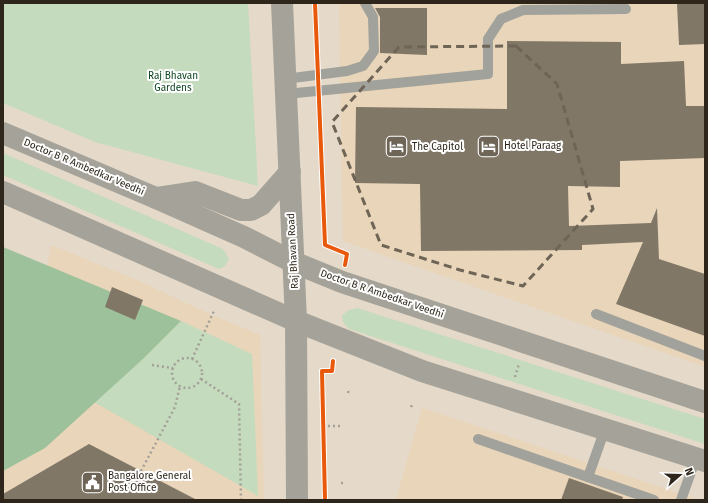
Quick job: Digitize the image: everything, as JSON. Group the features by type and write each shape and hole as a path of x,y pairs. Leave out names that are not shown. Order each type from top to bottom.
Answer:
{"main road":[{"name":"Raj Bhavan Road","path":"282,3 296,321 297,500"},
{"name":"Doctor B R Ambedkar Veedhi","path":"3,133 156,198 244,237 294,262 342,282 705,402"},
{"path":"156,198 195,192 241,210 251,210 261,205 290,172"},
{"path":"3,192 296,321 422,371 700,459"}],"lane":[{"path":"286,86 363,66 374,51 373,17 365,3"},
{"path":"286,86 488,74 488,40 501,19 523,10 626,9"},
{"path":"596,314 705,356"},
{"path":"588,477 605,429"},
{"path":"478,439 654,500"},
{"path":"681,500 700,459"}],"path":[{"path":"192,359 215,309"},
{"path":"513,384 521,356"},
{"path":"182,358 192,359 201,369 201,379 190,388 180,386 173,380 173,368 177,361 182,358"},
{"path":"152,365 173,368"},
{"path":"201,379 239,404 241,500"},
{"path":"141,471 175,407 180,386"},
{"path":"348,393 349,389"},
{"path":"323,426 342,426"}],"highlighted area":[{"path":"516,46 557,84 593,209 523,286 460,270 381,245 332,122 399,47"}],"shaded area":[{"path":"339,3 705,3 705,367 343,241"},
{"path":"51,245 137,280 212,315 260,335 264,500 3,500 3,447 25,400"},
{"path":"422,408 700,500 396,500"}],"green space":[{"name":"Raj Bhavan Gardens","path":"3,3 248,3 258,186 95,142 3,103"},
{"path":"3,153 223,249 229,259 224,267 219,269 3,175"},
{"path":"3,247 181,321 144,358 45,448 3,471"},
{"path":"357,308 705,419 705,444 349,329 343,322 342,316 347,311"},
{"path":"181,321 252,354 258,496 94,402 144,358"}],"building":[{"path":"677,3 705,3 705,44 679,45"},
{"path":"375,8 427,8 427,55 380,53 380,17"},
{"path":"507,41 621,42 621,64 684,61 686,106 705,106 705,158 620,161 620,187 568,186 569,226 651,223 657,208 659,259 705,274 705,336 616,304 643,242 582,245 582,250 421,251 420,184 355,183 356,107 507,109"},
{"path":"112,287 143,300 135,320 105,307"},
{"name":"Bangalore General Post Office","path":"89,444 197,500 3,500 3,494"},
{"path":"569,478 623,497 622,500 561,500"}],"cycle path":[{"path":"315,3 325,245 347,254 345,265"},
{"path":"325,500 322,371 332,371 333,361"}],"place":[{"name":"Hotel Paraag","path":"488,146"},
{"name":"The Capitol","path":"397,147"},
{"name":"Bangalore General Post Office","path":"93,482"}]}
